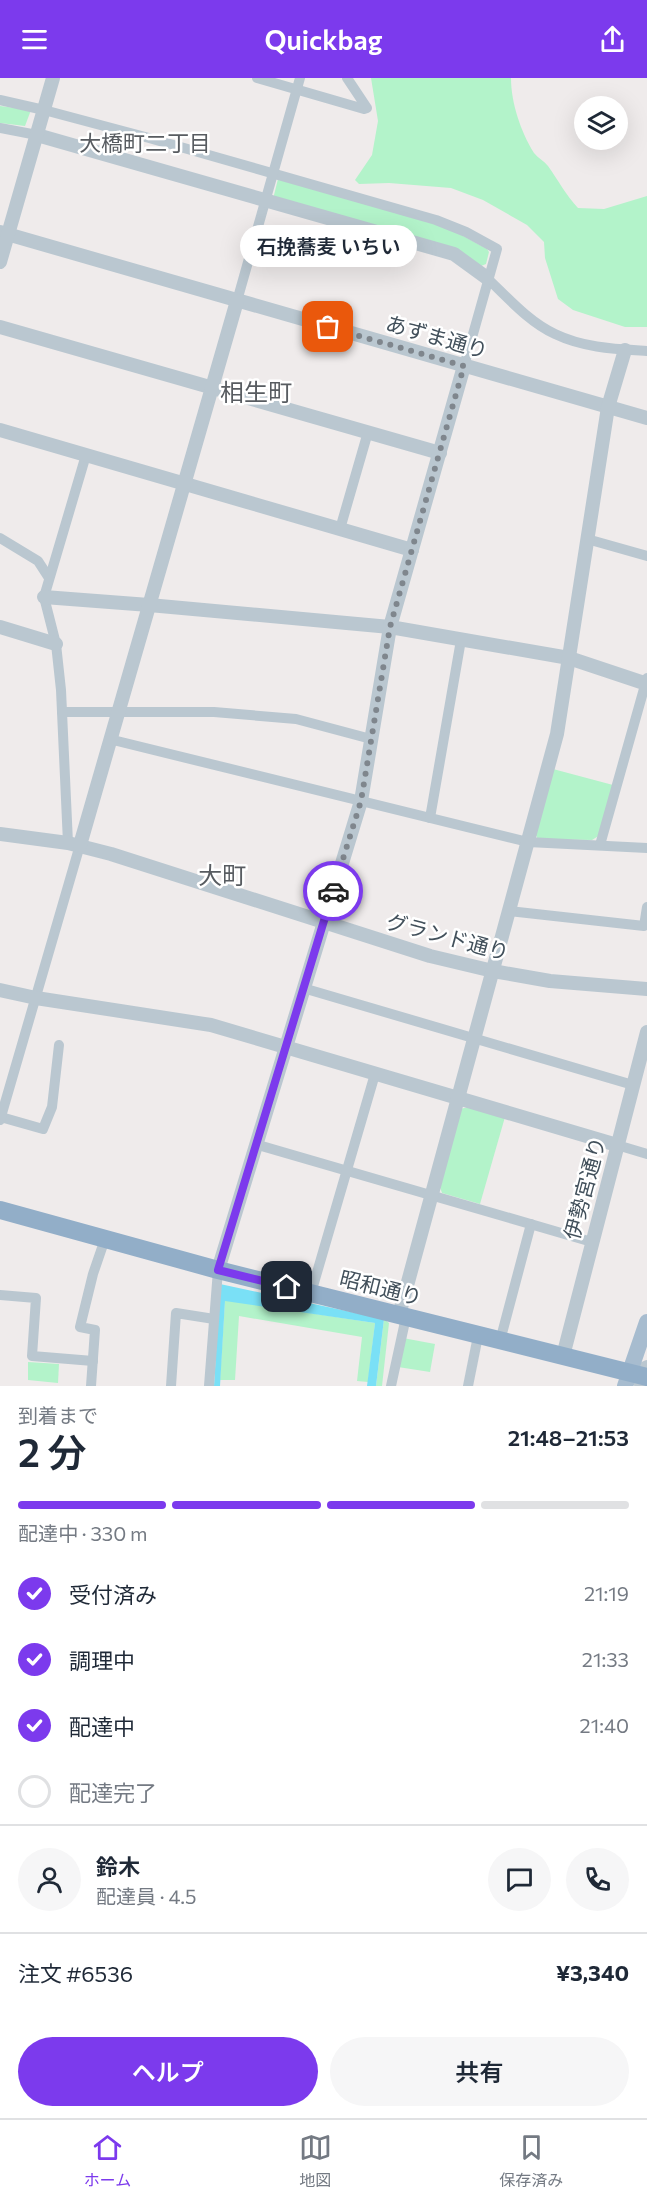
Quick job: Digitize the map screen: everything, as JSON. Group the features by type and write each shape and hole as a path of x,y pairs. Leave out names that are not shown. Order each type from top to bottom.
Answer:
{"highway":[{"name":"昭和通り","path":"0,1210 218,1270 563,1356 636,1381"}],"main road":[{"path":"636,1381 647,1323"}],"street":[{"path":"0,262 4,233 37,135 53,78"},
{"path":"257,78 367,108 347,78"},
{"path":"59,1044 52,1107 44,1129 0,1118 36,998 74,844 110,739 300,78"},
{"path":"0,100 44,110 436,220 466,232 497,249 390,627 361,801 218,1270 209,1386"},
{"path":"0,128 37,135 454,254 487,278 530,318 555,334 592,346 647,351"},
{"name":"あずま通り","path":"4,233 647,418"},
{"path":"0,327 440,453"},
{"path":"391,1386 402,1316 431,1195 557,734 608,407 625,350"},
{"path":"0,430 412,550"},
{"path":"340,529 368,432"},
{"path":"74,844 56,644 44,597 86,455"},
{"path":"0,538 38,561 49,578"},
{"path":"587,539 647,556"},
{"path":"44,597 390,627 569,658 646,682 600,845"},
{"path":"0,627 56,644"},
{"path":"430,818 461,640"},
{"path":"62,712 213,712 296,719 371,739"},
{"path":"110,739 528,842 647,848"},
{"name":"グランド通り","path":"0,834 74,844 143,863 430,956 493,971 550,981 647,989"},
{"path":"509,911 644,926 647,907"},
{"path":"303,988 633,1085"},
{"path":"0,990 36,998 211,1025 647,1154"},
{"name":"伊勢宮通り","path":"563,1356 647,1032"},
{"path":"310,1293 375,1074"},
{"path":"255,1144 592,1242"},
{"path":"500,1341 531,1224"},
{"path":"91,1386 95,1330 81,1327 93,1274 105,1239"},
{"path":"0,1295 36,1298 32,1356 93,1361"},
{"path":"171,1386 176,1313 214,1319"},
{"path":"468,1386 478,1336"},
{"path":"636,1381 647,1365"}],"green space":[{"path":"371,78 511,78 515,107 529,145 548,166 578,208 604,209 647,196 647,327 625,327 573,310 558,299 545,258 544,242 527,225 483,200 451,188 389,183 359,184 355,180 372,155 378,121"},
{"path":"0,106 31,110 25,126 0,123"},
{"path":"278,179 447,227 487,249 489,252 486,264 481,266 273,199"},
{"path":"553,769 613,785 600,835 592,840 538,839 535,834"},
{"path":"469,1107 505,1117 480,1204 442,1193 440,1187 460,1109"},
{"path":"225,1300 375,1323 368,1382 357,1381 362,1337 239,1316 235,1380 220,1380"},
{"path":"384,1319 389,1323 382,1386 376,1386"},
{"path":"403,1338 435,1344 430,1372 398,1367"},
{"path":"28,1362 59,1364 58,1383 28,1380"}],"water":[{"path":"220,1284 384,1319 376,1386 367,1386 375,1323 225,1301 220,1386 214,1386"}],"way so far":[{"path":"328,327 464,366 390,627 361,801 333,891"}],"place":[{"name":"石挽蕎麦 いちい","path":"328,327"}],"district":[{"name":"大橋町二丁目","path":"145,142"},
{"name":"相生町","path":"256,391"},
{"name":"大町","path":"222,874"}],"route":[{"path":"287,1287 218,1270 333,891"}]}
